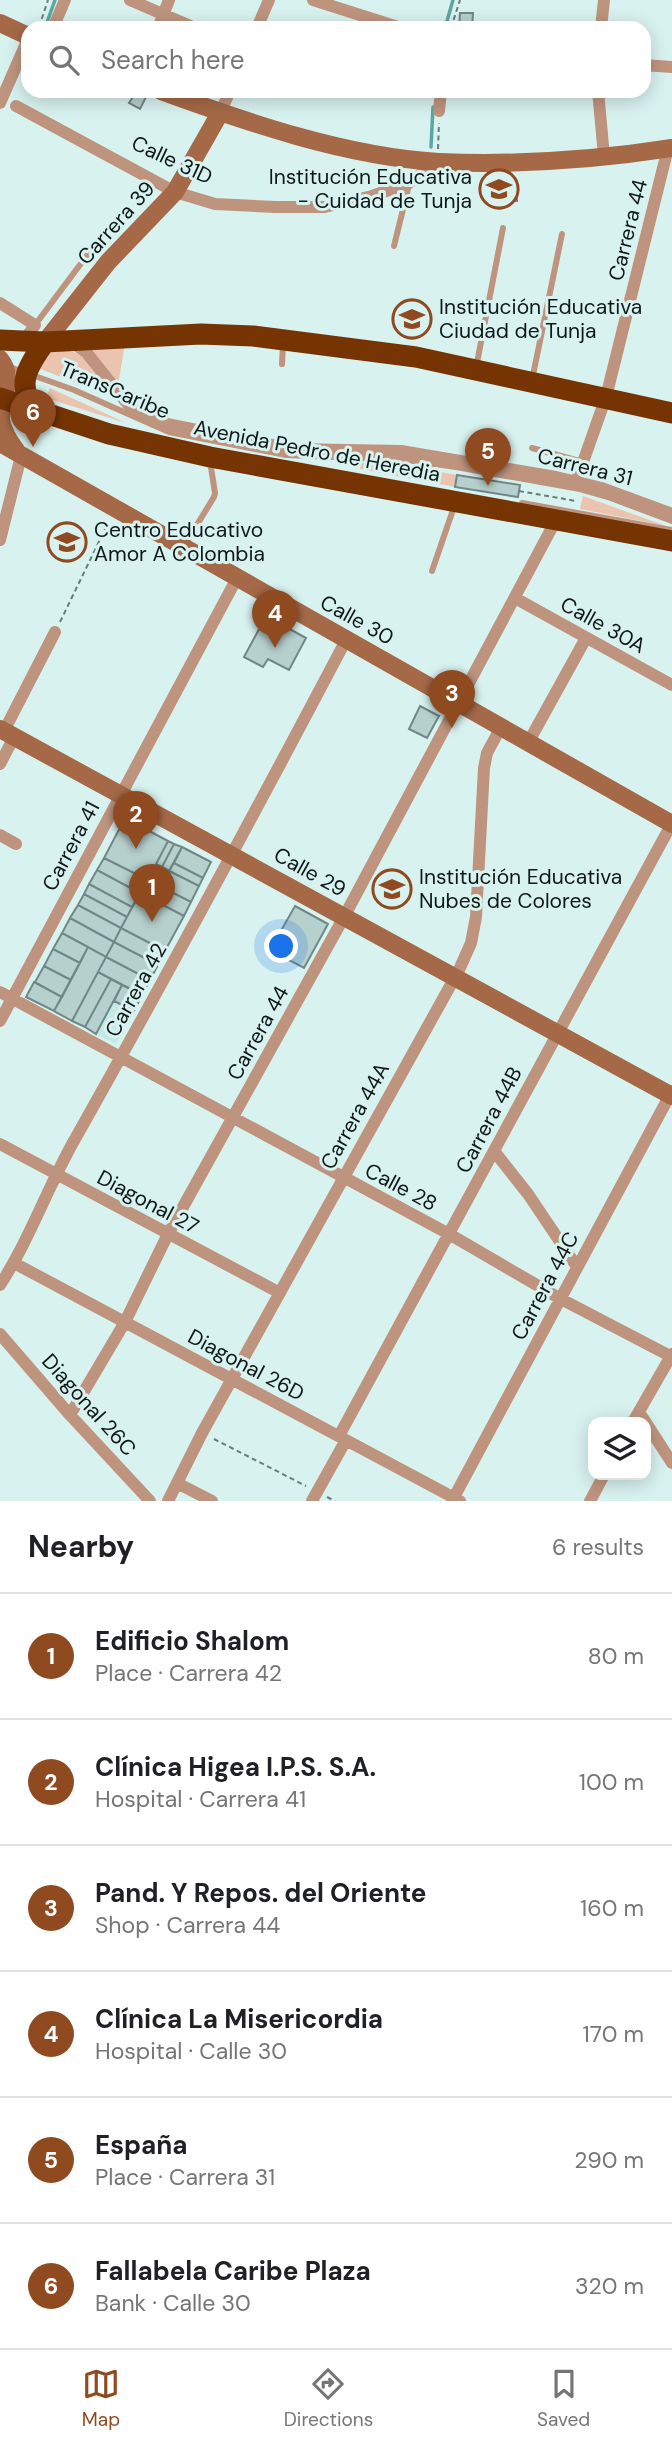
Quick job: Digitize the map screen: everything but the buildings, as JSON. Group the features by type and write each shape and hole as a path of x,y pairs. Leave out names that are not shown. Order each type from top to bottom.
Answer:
{"highway":[{"path":"0,340 236,334 401,355 672,413"},
{"path":"14,398 41,337"},
{"name":"Avenida Pedro de Heredia","path":"14,398 109,434 210,457 672,541"}],"street":[{"path":"56,21 65,0"},
{"path":"130,0 178,21"},
{"path":"161,21 169,0"},
{"path":"260,21 269,0"},
{"path":"313,0 379,21"},
{"path":"602,21 604,0"},
{"path":"0,23 21,34"},
{"path":"0,103 21,54"},
{"path":"651,66 672,67"},
{"path":"180,98 285,132 365,152 437,162 543,161 670,148"},
{"name":"Carrera 39","path":"41,337 175,191 227,98"},
{"path":"434,98 439,111"},
{"path":"599,98 604,156"},
{"name":"Calle 31D","path":"16,106 175,191 215,204 275,208 325,207 372,196 410,183 437,162"},
{"name":"Carrera 44","path":"576,481 606,397 670,148"},
{"name":"Carrera 31","path":"0,303 41,337 83,348 130,407 162,424 284,448 317,451 401,451 576,481 603,488 672,514"},
{"path":"0,540 20,456 3,429 1,419 14,398 2,363"},
{"name":"Calle 30","path":"0,443 672,823"},
{"name":"Carrera 44","path":"70,1415 125,1322 168,1234 344,917 556,520"},
{"name":"Carrera 41","path":"0,1021 237,578"},
{"name":"Calle 30A","path":"515,598 672,685"},
{"path":"0,764 6,732 55,632"},
{"path":"528,743 586,638"},
{"name":"Carrera 42","path":"0,1285 14,1263 55,1175 231,856 346,640"},
{"name":"Carrera 44A","path":"168,1501 202,1433 471,943 475,927 486,753 501,727"},
{"name":"Calle 29","path":"6,732 671,1094"},
{"name":"Carrera 44B","path":"314,1496 449,1234 672,823"},
{"path":"0,835 16,844"},
{"name":"Calle 28","path":"0,992 449,1234 559,1298 671,1356"},
{"name":"Carrera 44C","path":"455,1500 559,1298 671,1094"},
{"name":"Diagonal 27","path":"0,1144 280,1293"},
{"path":"494,1151 528,1194 577,1267"},
{"name":"Diagonal 26D","path":"14,1263 455,1500"},
{"name":"Diagonal 26C","path":"0,1334 150,1501"},
{"path":"636,1417 671,1356"},
{"path":"651,1436 672,1463"},
{"path":"590,1501 601,1480"},
{"path":"177,1483 212,1501"}],"lane":[{"path":"394,246 410,183"},
{"path":"476,370 503,228"},
{"path":"531,382 562,234"},
{"path":"41,337 100,238"},
{"path":"282,364 284,340"},
{"name":"TransCaribe","path":"2,363 74,390 169,432 286,455 396,459 456,467 589,492 672,521"},
{"name":"TransCaribe","path":"143,433 303,464"},
{"path":"532,448 583,462"},
{"path":"183,548 215,493 210,457"},
{"path":"432,571 455,502"},
{"path":"520,503 672,530"}],"path":[{"path":"40,21 48,0"},
{"path":"453,21 460,0"},
{"path":"519,491 576,501"},
{"path":"55,632 115,509"},
{"path":"202,1433 314,1496 335,1501"}],"shaded area":[{"path":"125,343 118,386 88,347"},
{"path":"58,350 78,354 85,359 97,372 112,397 38,368 48,353"},
{"path":"50,388 126,423 46,398"},
{"path":"361,463 400,465 457,475 455,487 360,469"},
{"path":"583,496 666,526 580,509"},
{"path":"114,1001 134,1011 116,1044 96,1034"}],"waterway":[{"path":"48,21 55,0"},
{"path":"447,21 453,0"},
{"path":"431,147 433,107"}],"place":[{"name":"Institución Educativa - Cuidad de Tunja","path":"499,189"},
{"name":"Institución Educativa Ciudad de Tunja","path":"412,319"},
{"name":"Fallabela Caribe Plaza","path":"33,447"},
{"name":"España","path":"488,486"},
{"name":"Centro Educativo Amor A Colombia","path":"67,542"},
{"name":"Clínica La Misericordia","path":"275,648"},
{"name":"Pand. Y Repos. del Oriente","path":"452,728"},
{"name":"Clínica Higea I.P.S. S.A.","path":"136,849"},
{"name":"Institución Educativa Nubes de Colores","path":"392,889"},
{"name":"Edificio Shalom","path":"152,922"}]}
